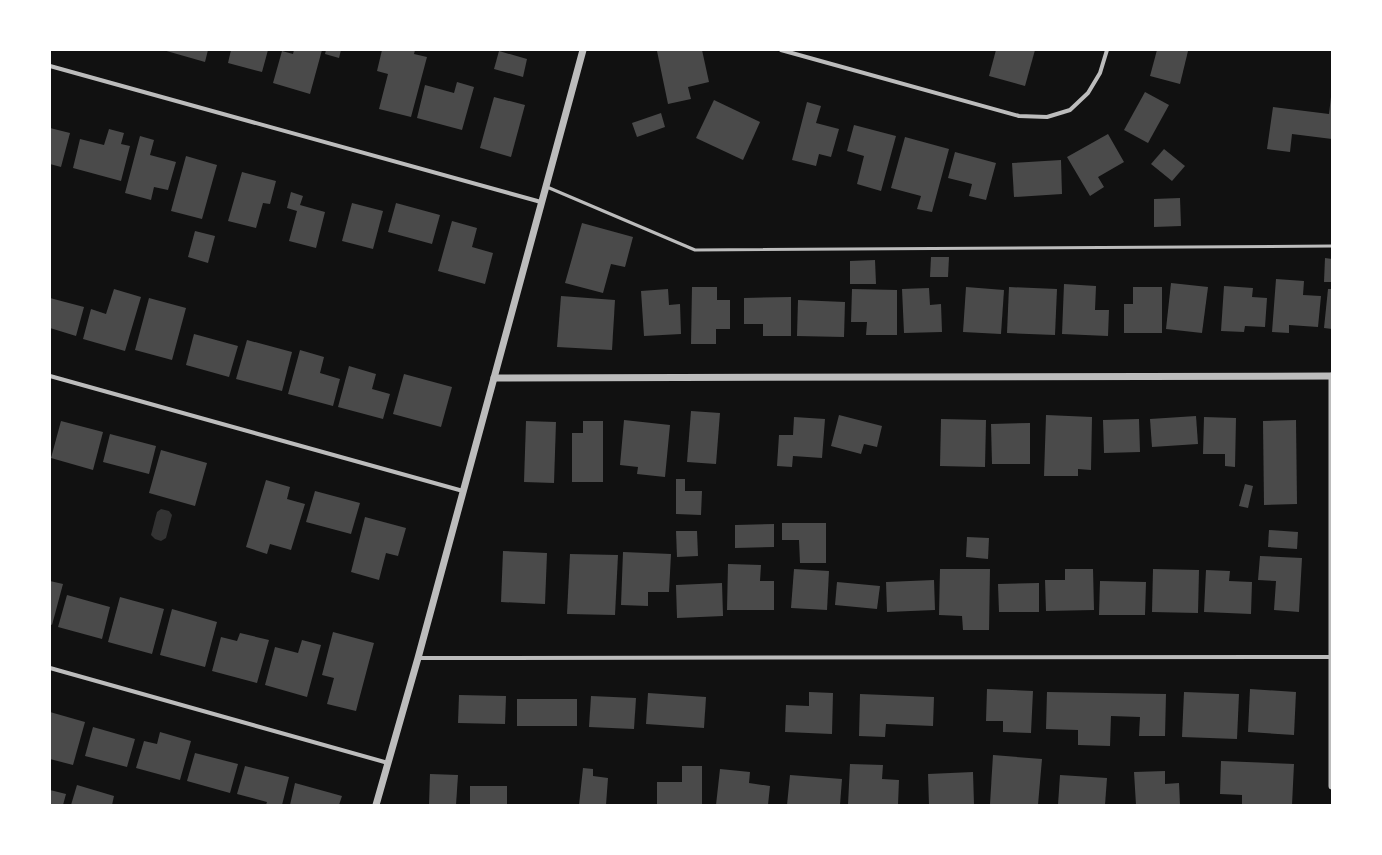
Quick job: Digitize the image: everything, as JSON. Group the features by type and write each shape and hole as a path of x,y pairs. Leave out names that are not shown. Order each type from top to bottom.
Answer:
{"street":[{"path":"376,805 418,658 583,50"},
{"path":"781,50 1019,116 1047,117 1070,110 1088,93 1100,73 1107,50"},
{"path":"50,66 541,202"},
{"path":"50,376 463,490"},
{"path":"494,378 1332,376 1332,786"},
{"path":"418,658 1332,657"},
{"path":"50,668 388,763"}],"lane":[{"path":"546,186 695,250 1332,246"}],"shaded area":[{"path":"161,509 169,511 172,515 166,538 161,541 155,539 151,535 157,512"}],"building":[{"path":"163,50 208,50 205,62"},
{"path":"231,50 268,50 262,72 228,63"},
{"path":"294,50 322,50 310,94 273,83 282,51 293,54"},
{"path":"326,50 341,50 339,58 325,54"},
{"path":"382,50 415,50 414,54 427,57 411,117 379,109 388,74 377,71"},
{"path":"702,50 709,82 688,87 691,99 668,104 657,51"},
{"path":"996,50 1035,50 1025,86 989,76"},
{"path":"1157,50 1188,51 1180,84 1150,76"},
{"path":"499,51 527,59 523,77 494,69"},
{"path":"457,82 474,87 462,130 417,118 425,85 454,93"},
{"path":"1145,92 1169,105 1148,143 1124,130"},
{"path":"494,97 525,105 511,157 480,148"},
{"path":"1331,97 1332,139 1292,134 1290,152 1267,149 1273,107 1329,114"},
{"path":"714,100 760,122 743,160 696,138"},
{"path":"807,102 821,106 816,123 839,129 831,157 819,154 816,166 792,160"},
{"path":"661,113 665,127 637,137 632,123"},
{"path":"854,125 896,136 881,191 857,184 864,156 847,151"},
{"path":"50,128 70,133 61,167 50,164"},
{"path":"109,129 124,133 121,144 130,146 121,181 73,168 80,139 104,145"},
{"path":"1108,134 1124,162 1098,177 1104,187 1090,196 1067,157"},
{"path":"140,136 154,140 150,155 176,162 168,190 154,187 151,200 125,193"},
{"path":"905,137 949,149 932,212 917,209 921,196 891,188"},
{"path":"1164,149 1185,166 1172,181 1151,164"},
{"path":"955,152 996,163 986,200 969,196 972,184 948,178"},
{"path":"186,156 217,165 202,219 171,211"},
{"path":"1061,160 1062,194 1014,197 1012,163"},
{"path":"242,172 276,181 270,204 263,203 256,228 228,221"},
{"path":"291,192 303,196 300,205 325,212 316,248 289,241 297,211 287,208"},
{"path":"1180,198 1181,226 1154,227 1154,199"},
{"path":"352,203 383,211 373,249 342,241"},
{"path":"396,203 440,215 432,244 388,232"},
{"path":"452,221 477,228 472,247 493,253 485,284 438,271"},
{"path":"582,223 633,237 625,267 611,264 603,293 565,283"},
{"path":"195,231 215,236 208,263 188,257"},
{"path":"931,257 949,257 948,277 930,277"},
{"path":"1325,258 1332,259 1332,282 1324,282"},
{"path":"875,260 876,284 850,284 850,261"},
{"path":"1276,279 1304,281 1303,295 1321,296 1318,327 1289,325 1289,333 1272,332"},
{"path":"1171,283 1208,287 1202,333 1166,329"},
{"path":"1064,284 1096,286 1095,310 1109,310 1108,336 1062,334"},
{"path":"1224,286 1253,288 1252,297 1267,298 1265,327 1245,326 1244,332 1221,331"},
{"path":"692,287 717,287 717,300 730,300 730,329 716,329 716,344 691,344"},
{"path":"966,287 1004,290 1001,334 963,332"},
{"path":"1009,287 1057,289 1055,335 1007,333"},
{"path":"1133,287 1162,287 1162,333 1124,333 1124,304 1133,304"},
{"path":"929,288 930,305 941,304 942,332 904,333 902,289"},
{"path":"114,289 141,297 125,351 83,339 91,309 106,314"},
{"path":"668,289 669,305 680,304 681,334 644,336 641,291"},
{"path":"852,289 897,290 897,335 866,335 867,322 851,322"},
{"path":"1328,289 1332,289 1332,329 1324,328"},
{"path":"561,296 615,300 612,350 557,347"},
{"path":"791,297 791,336 763,336 763,324 744,324 744,298"},
{"path":"50,298 84,307 76,336 50,328"},
{"path":"149,298 186,308 172,360 135,350"},
{"path":"798,300 845,302 844,337 797,336"},
{"path":"194,334 238,346 229,377 186,365"},
{"path":"247,340 292,352 282,391 236,379"},
{"path":"300,350 324,357 320,373 340,379 333,406 288,394"},
{"path":"349,366 376,374 372,389 390,394 383,419 338,407"},
{"path":"404,374 452,387 441,427 393,414"},
{"path":"691,411 720,413 716,464 687,462"},
{"path":"839,415 882,426 877,447 864,444 861,454 831,446"},
{"path":"1046,415 1092,417 1091,470 1078,469 1078,476 1044,476"},
{"path":"1196,416 1198,444 1152,447 1150,419"},
{"path":"794,417 825,419 822,458 793,456 792,467 777,466 779,435 793,435"},
{"path":"1204,417 1236,418 1235,467 1225,466 1225,454 1203,454"},
{"path":"941,419 986,420 985,467 940,466"},
{"path":"1139,419 1140,452 1104,453 1103,420"},
{"path":"624,420 670,425 665,477 637,474 638,467 620,465"},
{"path":"1296,420 1297,504 1264,505 1263,421"},
{"path":"61,421 103,432 93,470 51,458"},
{"path":"526,421 556,422 554,483 524,482"},
{"path":"583,421 603,421 603,482 572,482 572,433 583,433"},
{"path":"1030,423 1030,464 992,464 991,424"},
{"path":"110,434 156,446 149,474 103,462"},
{"path":"161,450 207,463 195,506 149,493"},
{"path":"676,479 685,479 685,491 702,491 701,515 676,514"},
{"path":"266,480 290,487 287,499 305,504 291,550 270,544 267,554 246,547"},
{"path":"1245,484 1253,486 1248,508 1239,506"},
{"path":"315,491 360,503 351,534 306,522"},
{"path":"365,517 406,528 398,556 386,553 379,580 351,572"},
{"path":"782,523 826,523 826,563 800,563 799,540 782,540"},
{"path":"774,524 774,547 735,548 735,525"},
{"path":"1269,530 1298,532 1297,549 1268,547"},
{"path":"676,531 697,531 698,556 677,557"},
{"path":"967,537 989,538 988,559 966,557"},
{"path":"503,551 547,553 545,604 501,602"},
{"path":"623,552 671,554 669,592 648,592 648,606 621,605"},
{"path":"570,554 618,555 615,615 567,614"},
{"path":"1260,556 1302,558 1299,612 1274,610 1276,581 1258,580"},
{"path":"728,564 761,565 760,581 774,581 774,610 727,610"},
{"path":"794,569 829,571 827,610 791,608"},
{"path":"940,569 990,569 989,630 963,630 962,616 939,615"},
{"path":"1065,569 1093,569 1094,610 1046,611 1045,580 1065,580"},
{"path":"1153,569 1199,570 1198,613 1152,612"},
{"path":"1206,570 1230,571 1229,581 1252,582 1251,614 1204,612"},
{"path":"934,580 935,610 887,612 886,582"},
{"path":"50,581 63,584 52,625 50,624"},
{"path":"1100,581 1146,582 1145,615 1099,615"},
{"path":"837,582 880,586 877,609 835,605"},
{"path":"722,583 723,616 677,618 676,585"},
{"path":"1039,583 1039,612 999,612 998,584"},
{"path":"67,595 110,607 102,639 58,627"},
{"path":"120,597 164,609 152,654 108,642"},
{"path":"172,609 217,622 205,667 160,655"},
{"path":"333,632 374,643 356,711 327,704 334,678 322,675"},
{"path":"240,633 269,640 257,683 212,671 221,637 237,641"},
{"path":"302,640 321,645 307,697 265,685 275,647 298,653"},
{"path":"987,689 1033,691 1031,733 1003,732 1003,721 986,721"},
{"path":"1250,689 1296,692 1294,735 1248,732"},
{"path":"809,692 833,693 832,734 785,732 786,705 809,706"},
{"path":"1047,692 1166,694 1165,736 1139,736 1140,717 1111,716 1110,746 1078,745 1078,730 1046,729"},
{"path":"1184,692 1239,694 1237,739 1182,737"},
{"path":"648,693 706,697 704,728 646,724"},
{"path":"860,694 934,697 933,726 886,724 885,737 859,736"},
{"path":"459,695 506,696 505,724 458,723"},
{"path":"591,696 636,698 634,729 589,727"},
{"path":"517,699 577,699 577,726 517,726"},
{"path":"50,712 85,722 73,765 50,759"},
{"path":"93,727 135,739 127,767 85,756"},
{"path":"160,732 191,741 180,780 136,768 144,741 157,744"},
{"path":"195,753 238,764 230,793 187,781"},
{"path":"993,755 1042,759 1038,805 990,804"},
{"path":"1221,761 1294,764 1292,805 1242,805 1242,795 1220,794"},
{"path":"850,764 883,765 882,779 899,780 898,805 848,805"},
{"path":"245,766 289,777 282,805 266,805 267,802 237,794"},
{"path":"682,766 702,766 702,805 657,805 657,782 682,782"},
{"path":"583,768 593,769 593,776 608,778 606,805 579,805"},
{"path":"720,769 750,772 749,783 770,786 768,805 716,805"},
{"path":"1165,771 1165,784 1179,783 1180,805 1136,805 1134,772"},
{"path":"973,772 974,805 929,805 928,774"},
{"path":"430,774 458,775 456,805 429,805"},
{"path":"790,775 842,779 840,805 787,805"},
{"path":"1060,775 1107,778 1105,805 1058,805"},
{"path":"295,783 342,796 339,805 290,805"},
{"path":"77,785 114,796 112,805 71,805"},
{"path":"470,786 507,786 507,805 470,805"},
{"path":"50,790 66,794 63,805 50,805"}]}
